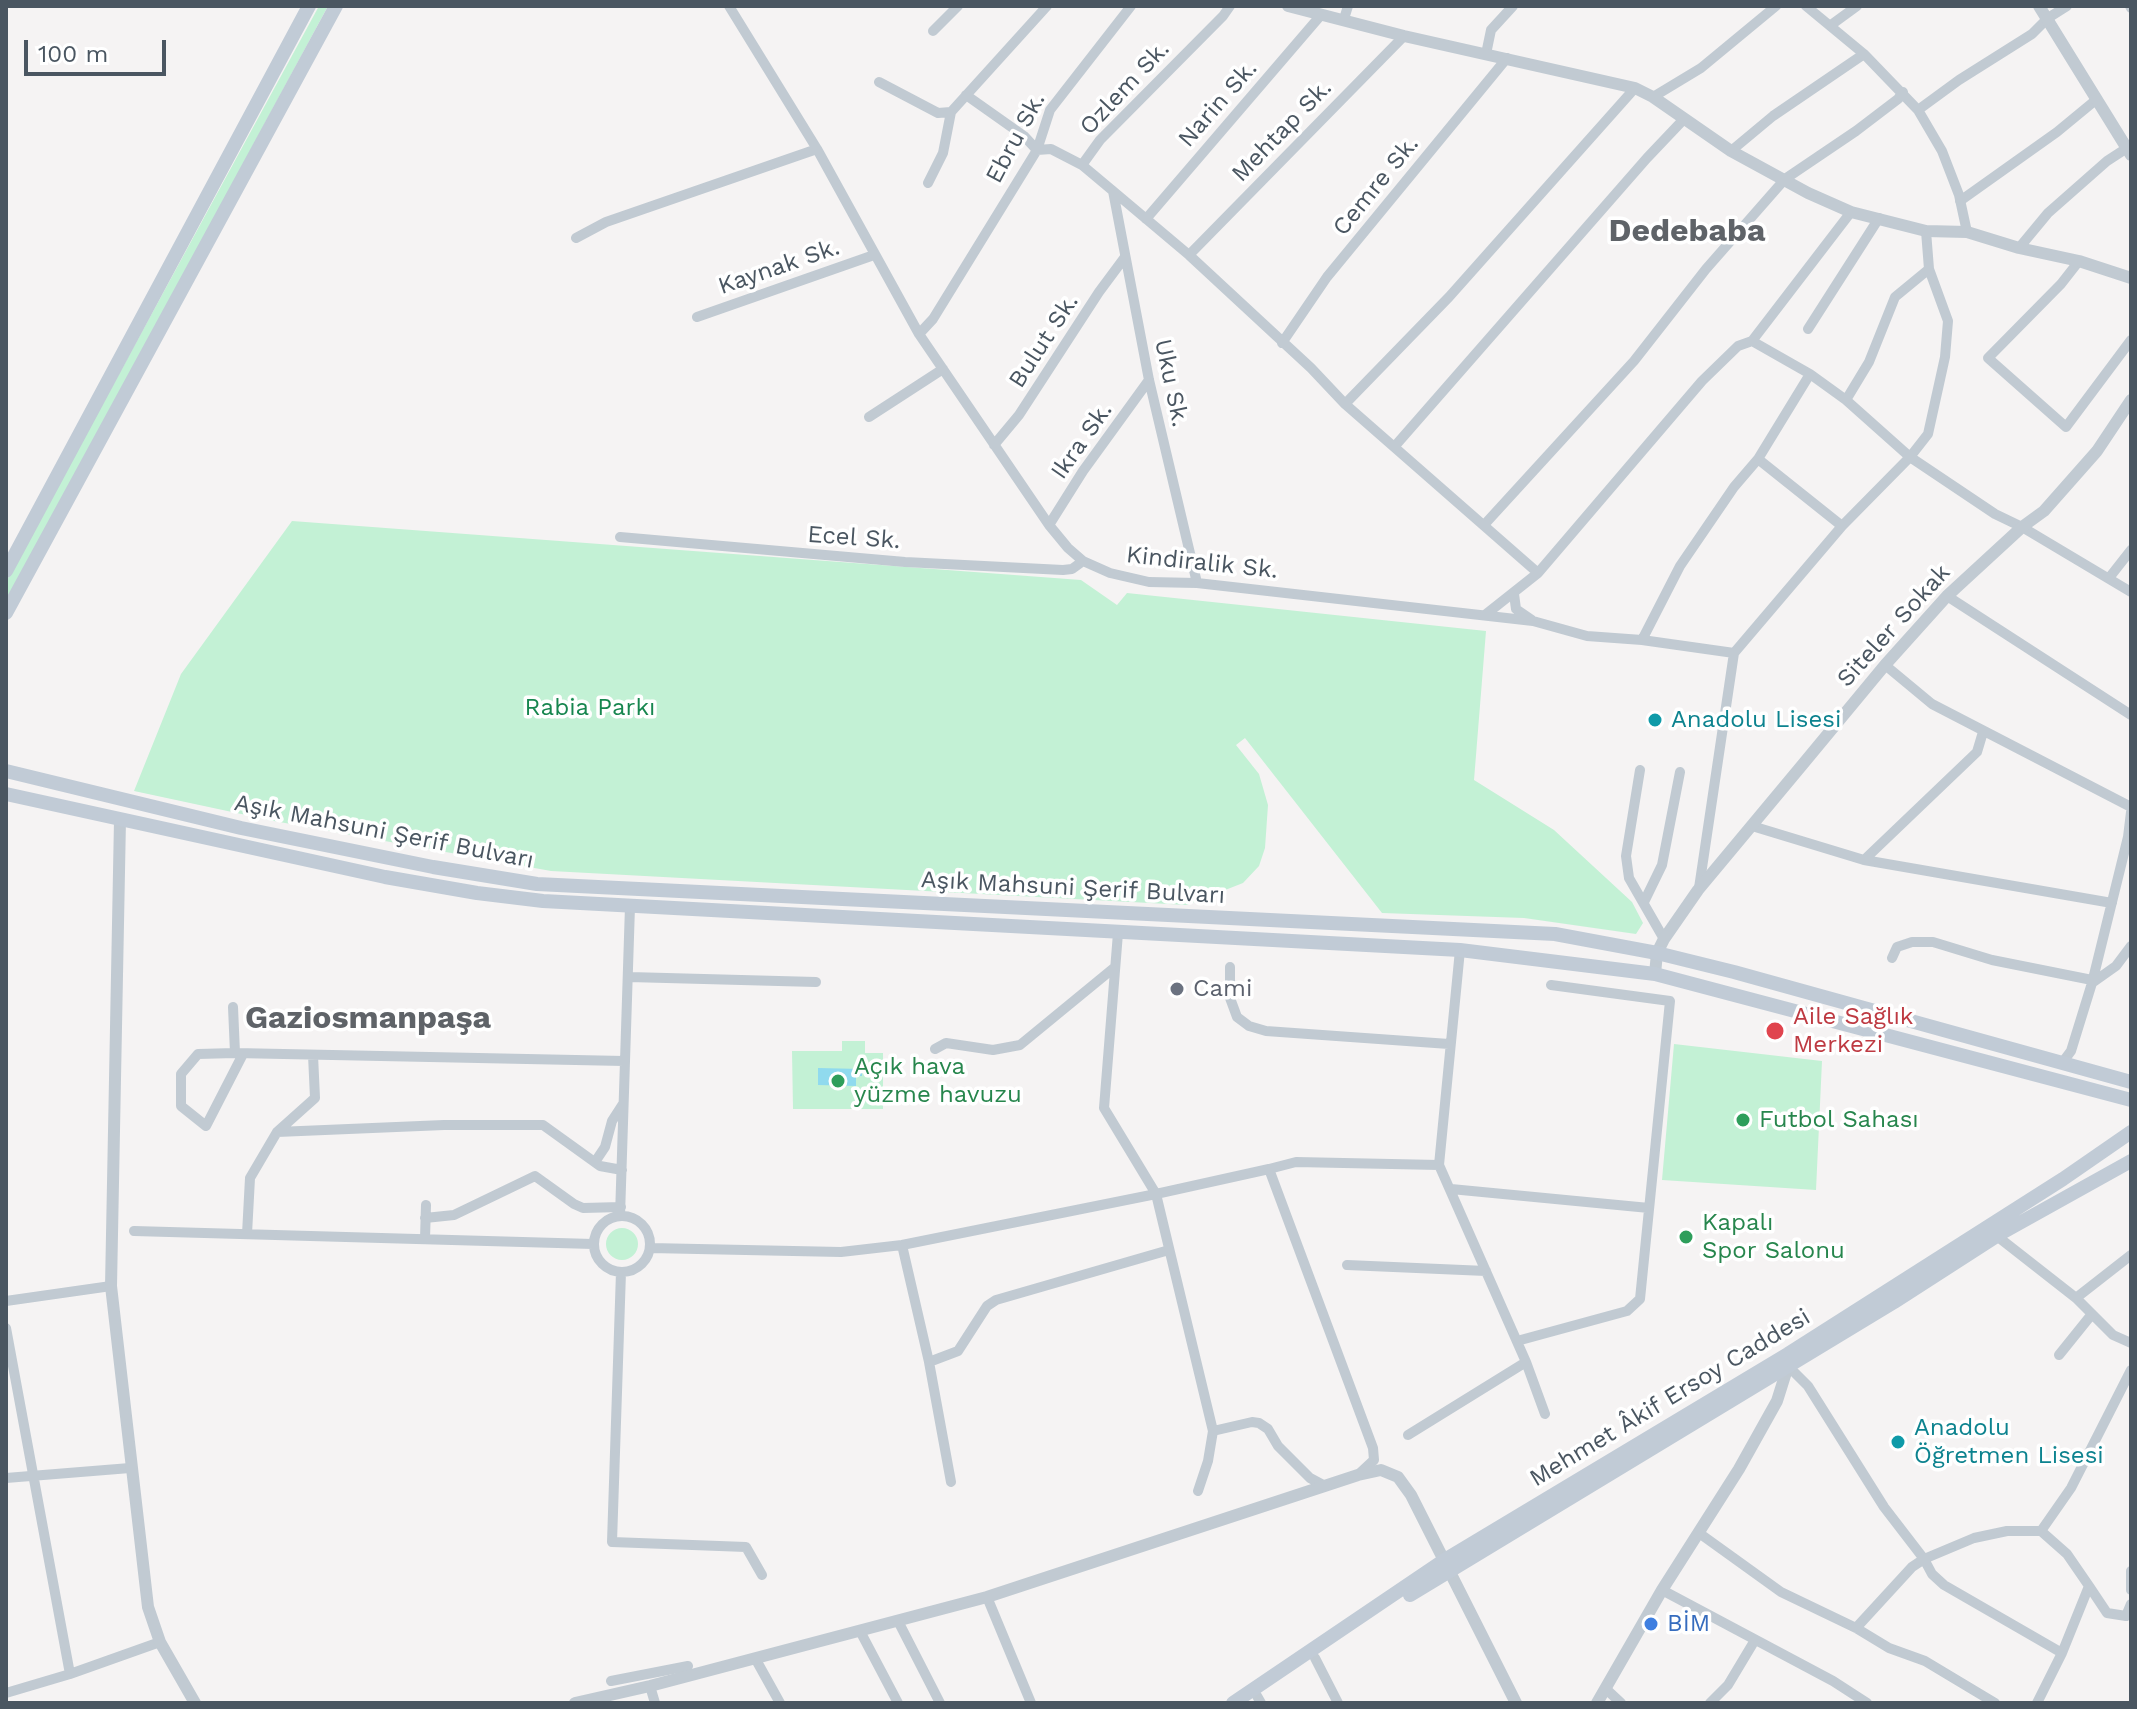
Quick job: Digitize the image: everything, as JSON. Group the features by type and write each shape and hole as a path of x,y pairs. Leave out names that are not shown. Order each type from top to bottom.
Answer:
{"main road":[{"path":"6,571 309,6"},
{"path":"6,613 336,6"},
{"name":"Aşık Mahsuni Şerif Bulvarı","path":"6,771 241,828 433,867 537,884 1555,934 1660,946 2131,1082"},
{"name":"Aşık Mahsuni Şerif Bulvarı","path":"6,794 385,877 543,901 1460,950 1655,974 2131,1100"},
{"name":"Mehmet Âkif Ersoy Caddesi","path":"1255,1701 1445,1565 1894,1302 2131,1132"},
{"name":"Mehmet Âkif Ersoy Caddesi","path":"1233,1703 1445,1565 1991,1231 2131,1161"}],"street":[{"name":"Kindiralik Sk.","path":"729,6 817,149 919,334 1049,525 1083,561 1110,573 1149,582 1197,583 1485,615 1533,621 1587,636 1734,653"},
{"path":"933,31 958,6"},
{"path":"928,183 943,153 951,112 1047,6"},
{"name":"Ebru Sk.","path":"919,334 933,319 1037,150 1050,110 1131,6"},
{"name":"Ozlem Sk.","path":"1082,165 1100,140 1230,6"},
{"path":"1288,6 1404,36 1635,88 1731,151 1808,193 1851,212 1926,231 1967,232 2131,278"},
{"path":"1344,19 1348,6"},
{"path":"1486,54 1491,30 1513,6"},
{"path":"1653,97 1731,46 1776,6"},
{"path":"1806,6 1864,54 1918,110 1942,151 1960,201 1967,232"},
{"path":"1831,25 1857,6"},
{"path":"2019,248 2048,213 2107,161 2129,152 2039,6"},
{"path":"1918,110 1985,62 2032,34 2048,18 2067,6"},
{"name":"Narin Sk.","path":"1146,219 1321,15"},
{"name":"Mehtap Sk.","path":"1189,255 1404,36"},
{"path":"1731,151 1773,116 1864,54"},
{"name":"Cemre Sk.","path":"1282,343 1327,277 1507,58"},
{"path":"879,82 938,113 951,112"},
{"path":"1345,404 1440,308 1635,88"},
{"path":"1484,525 1634,361 1716,257 1785,179 1856,131 1903,92"},
{"path":"966,95 1024,136 1037,150 1051,149 1082,165 1189,255 1345,404 1538,573"},
{"path":"1960,201 2057,132 2097,99"},
{"path":"1395,446 1684,119"},
{"path":"576,238 606,222 817,149"},
{"name":"Uku Sk.","path":"1113,191 1149,380 1197,583"},
{"path":"1485,615 1538,573 1702,381 1738,346 1752,341 1851,212"},
{"path":"1808,329 1879,218"},
{"path":"1698,890 1734,653 1842,526 1910,457 1928,434 1945,357 1948,321 1929,269 1926,231"},
{"name":"Kaynak Sk.","path":"697,317 874,255"},
{"name":"Bulut Sk.","path":"994,445 1019,415 1125,257"},
{"path":"2079,261 2061,284 1988,358 2066,427 2131,340"},
{"path":"1846,400 1869,362 1895,297 1929,269"},
{"path":"1752,341 1810,374 1846,400 1910,457 1995,514 2131,592"},
{"path":"869,417 943,369"},
{"path":"1642,640 1680,566 1734,487 1758,459 1810,374"},
{"name":"Ikra Sk.","path":"1049,525 1083,471 1149,380"},
{"name":"Siteler Sokak","path":"1655,974 1660,946 1698,890 1885,665 1947,596 2022,527 2044,511 2097,451 2131,400"},
{"path":"1758,459 1842,526"},
{"name":"Ecel Sk.","path":"620,537 905,562 1063,570 1072,569 1083,561"},
{"path":"2109,578 2131,550"},
{"path":"1514,594 1516,609 1533,621"},
{"path":"1947,596 2131,715"},
{"path":"1885,665 1932,704 2131,810 2128,837 2092,982 2071,1051 2062,1063"},
{"path":"1864,860 1977,752 1983,732"},
{"path":"1640,770 1626,856 1629,878 1644,902 1660,946"},
{"path":"1644,902 1662,865 1680,772"},
{"path":"120,820 111,1286 148,1607 160,1642 195,1703"},
{"path":"1752,826 1864,860 2112,903"},
{"path":"620,1212 630,906"},
{"path":"1118,933 1104,1108 1156,1194 1213,1431 1208,1461 1198,1491"},
{"path":"1892,958 1897,947 1912,942 1933,942 1992,960 2092,982 2116,966 2131,946"},
{"path":"1460,950 1439,1165 1526,1362 1545,1414"},
{"path":"935,1049 946,1043 993,1050 1020,1045 1115,967"},
{"path":"1230,967 1230,998 1237,1017 1249,1026 1266,1031 1449,1044"},
{"path":"629,977 816,982"},
{"path":"1517,1341 1627,1311 1640,1299 1670,1001 1551,985"},
{"path":"233,1007 239,1054 206,1126 181,1106 181,1074 198,1054 239,1054 313,1055 624,1061"},
{"path":"247,1234 250,1178 277,1132 315,1098 313,1055"},
{"path":"595,1162 605,1147 612,1121 623,1104"},
{"path":"277,1132 444,1125 543,1125 595,1162 611,1170 622,1170"},
{"path":"650,1248 841,1252 902,1245 1156,1194 1296,1162 1439,1165"},
{"path":"1269,1169 1373,1448 1374,1460 1358,1475"},
{"path":"425,1218 454,1215 535,1176 583,1208 620,1212 630,1218 643,1227 650,1248 640,1266 621,1272 603,1265 593,1244"},
{"path":"1451,1189 1649,1208"},
{"path":"425,1239 426,1205"},
{"path":"593,1244 602,1225 620,1212"},
{"path":"134,1231 593,1244"},
{"path":"1991,1231 2076,1298 2113,1335 2131,1343"},
{"path":"902,1245 929,1362 951,1482"},
{"path":"929,1362 958,1351 987,1306 996,1300 1169,1250"},
{"path":"2076,1298 2131,1255"},
{"path":"1347,1265 1486,1271"},
{"path":"621,1272 612,1542 746,1547 762,1575"},
{"path":"6,1301 111,1286"},
{"path":"2059,1355 2092,1314"},
{"path":"6,1328 70,1674"},
{"path":"1408,1435 1526,1362"},
{"path":"1597,1703 1662,1590 1739,1469 1777,1401 1788,1366 1808,1386 1884,1507 1932,1574 1944,1585 2062,1653"},
{"path":"2041,1531 2071,1488 2131,1370"},
{"path":"1213,1431 1259,1423 1310,1478 1325,1486"},
{"path":"6,1478 130,1468"},
{"path":"575,1703 987,1597 1381,1470 1398,1477 1411,1495 1516,1703"},
{"path":"1856,1628 1912,1567 1924,1559 1974,1538 2007,1531 2041,1531 2067,1554 2107,1613 2126,1616 2131,1604"},
{"path":"1699,1533 1781,1592 1856,1628 1889,1648 1925,1661 1995,1703"},
{"path":"2131,1571 2131,1590"},
{"path":"2037,1703 2062,1653 2089,1586"},
{"path":"1662,1590 1833,1681 1867,1703"},
{"path":"987,1597 1031,1703"},
{"path":"898,1621 940,1703"},
{"path":"860,1631 898,1703"},
{"path":"1710,1703 1728,1685 1755,1640"},
{"path":"6,1693 160,1642"},
{"path":"755,1658 780,1703"},
{"path":"1315,1658 1338,1703"},
{"path":"611,1681 688,1666"},
{"path":"650,1686 655,1703"},
{"path":"1606,1689 1621,1703"}],"green space":[{"path":"319,6 328,6 6,604 6,582"},
{"name":"Rabia Parkı","path":"292,521 1081,580 1117,605 1127,593 1486,631 1474,780 1554,830 1632,902 1643,923 1636,934 1524,918 1382,913 1245,738 1236,745 1259,774 1268,805 1265,848 1259,866 1243,883 1187,905 551,871 274,821 134,791 181,674"},
{"name":"Açık hava yüzme havuzu","path":"842,1041 865,1041 865,1053 883,1053 883,1109 793,1109 792,1051 842,1051"},
{"name":"Futbol Sahası","path":"1674,1044 1822,1061 1816,1190 1662,1180"},
{"path":"622,1228 634,1232 638,1244 634,1256 622,1260 610,1256 606,1244 610,1232"}],"water":[{"name":"Açık hava yüzme havuzu","path":"818,1068 862,1069 862,1076 856,1076 856,1086 818,1085"}],"place":[{"name":"Anadolu Lisesi","path":"1655,720"},
{"name":"Cami","path":"1177,989"},
{"name":"Aile Sağlık Merkezi","path":"1775,1031"},
{"name":"Açık hava yüzme havuzu","path":"838,1081"},
{"name":"Futbol Sahası","path":"1743,1120"},
{"name":"Kapalı Spor Salonu","path":"1686,1237"},
{"name":"Anadolu Öğretmen Lisesi","path":"1898,1442"},
{"name":"BİM","path":"1651,1624"}],"district":[{"name":"Dedebaba","path":"1687,232"},
{"name":"Gaziosmanpaşa","path":"368,1019"}]}
